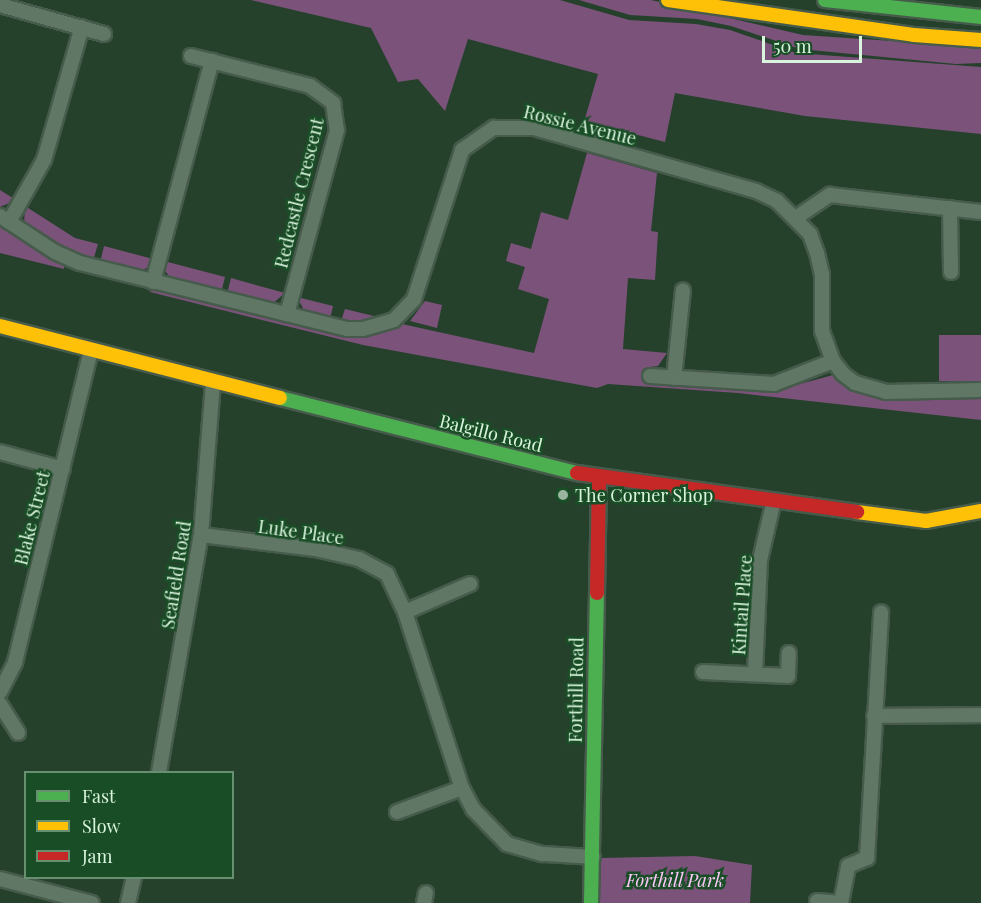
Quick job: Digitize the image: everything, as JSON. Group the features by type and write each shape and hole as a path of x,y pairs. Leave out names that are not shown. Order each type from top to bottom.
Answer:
{"street":[{"path":"668,0 914,35 981,40"},
{"path":"825,0 981,17"},
{"path":"0,4 104,34"},
{"path":"4,219 44,159 82,27"},
{"name":"Redcastle Crescent","path":"191,56 310,86 333,104 338,116 287,314"},
{"path":"153,282 212,61"},
{"name":"Rossie Avenue","path":"4,219 80,263 287,314 363,329 380,326 403,313 420,285 462,150 494,128 534,128 756,191 797,217 810,234 822,274 822,330 833,361 855,383 869,389 981,390"},
{"path":"797,217 830,195 981,212"},
{"path":"950,208 951,272"},
{"path":"674,378 682,290"},
{"name":"Balgillo Road","path":"0,326 598,478 773,504 926,521 981,511"},
{"name":"Blake Street","path":"0,692 15,662 91,350"},
{"path":"650,376 774,384 833,361"},
{"name":"Seafield Road","path":"159,771 201,535 213,381"},
{"path":"0,452 63,469"},
{"name":"Forthill Road","path":"591,903 598,478"},
{"name":"Kintail Place","path":"755,674 760,560 773,504"},
{"name":"Luke Place","path":"201,535 359,558 387,574 405,612 462,788 489,829 507,844 543,854 593,857"},
{"path":"405,612 470,584"},
{"path":"817,901 841,903 848,866 867,858 881,612"},
{"name":"Kintail Place","path":"704,672 788,676 789,653"},
{"path":"0,704 18,733"},
{"path":"874,716 981,716"},
{"path":"397,812 462,788"},
{"path":"0,879 92,903"},
{"path":"128,903 134,879"}],"green space":[{"path":"251,0 560,0 629,20 696,24 730,30 796,53 981,67 981,134 805,116 675,93 665,142 638,135 615,142 581,132 598,74 468,39 445,111 418,79 398,82 371,28"},
{"path":"579,0 651,0 803,35 981,47 981,63 956,64 800,49 731,26 697,19 630,15"},
{"path":"587,153 657,173 651,231 658,232 655,280 628,278 623,349 667,353 658,366 650,367 649,381 774,391 833,375 864,394 880,398 981,396 981,420 738,393 608,384 597,388 363,345 150,292 152,287 350,335 379,333 402,324 534,353 549,299 518,289 525,267 506,261 511,243 531,249 541,212 568,220"},
{"path":"0,190 16,200 0,207"},
{"path":"25,206 75,238 98,244 93,261 53,244 24,225"},
{"path":"0,223 64,266 64,269 0,253"},
{"path":"104,246 153,259 147,268 137,272 100,263"},
{"path":"164,261 225,277 221,293 172,280 163,268"},
{"path":"231,278 285,293 272,304 227,294"},
{"path":"297,297 333,306 330,319 305,312"},
{"path":"425,301 442,305 437,328 410,321"},
{"path":"345,309 382,318 351,324 341,321"},
{"path":"939,335 981,335 981,381 939,381"},
{"name":"Forthill Park","path":"695,856 752,865 750,903 599,903 601,858"}],"traffic: fast":[{"path":"825,0 981,17"},
{"path":"280,398 577,473"},
{"path":"591,903 597,593"}],"traffic: slow":[{"path":"668,0 914,35 981,40"},
{"path":"0,326 280,398"},
{"path":"857,512 926,521 981,511"}],"traffic: jam":[{"path":"577,473 857,512"},
{"path":"597,593 599,479"}],"place":[{"name":"The Corner Shop","path":"563,495"}]}
